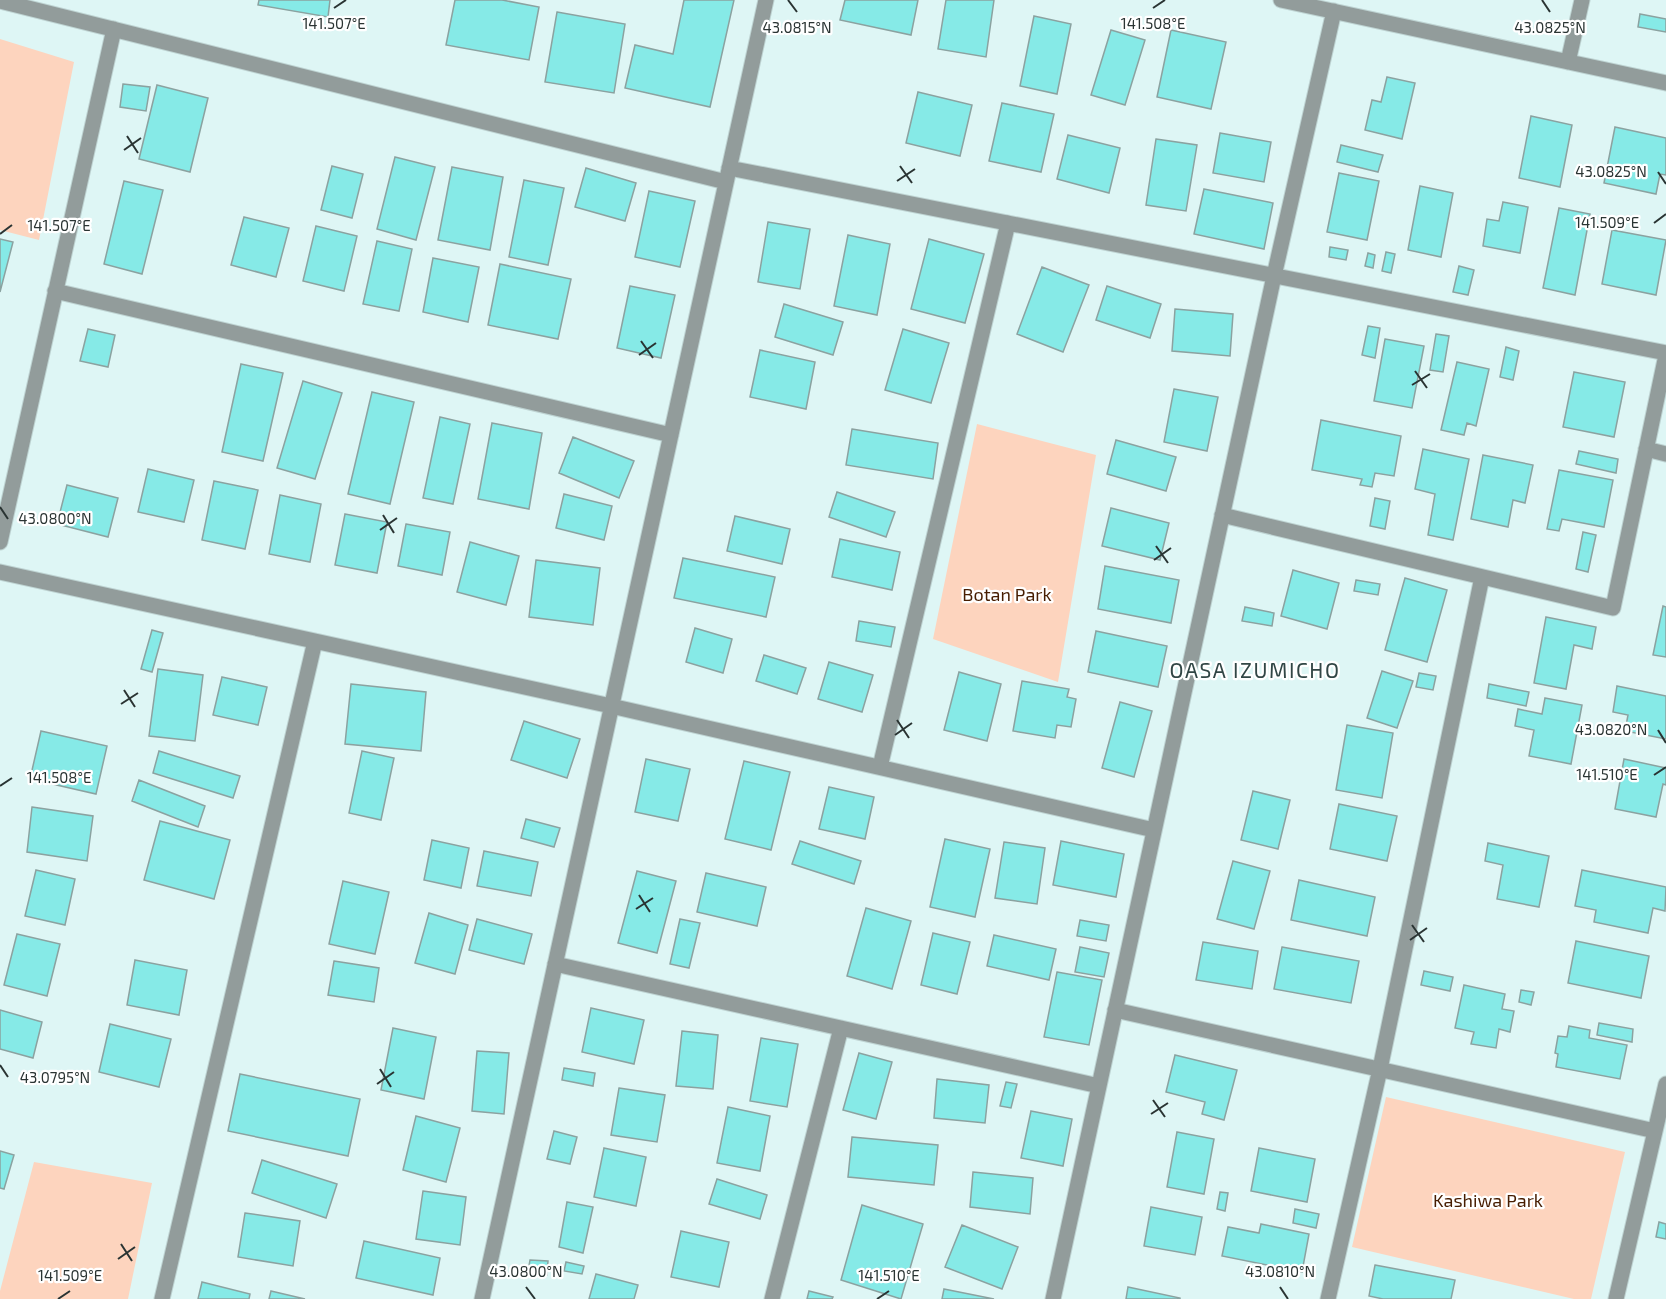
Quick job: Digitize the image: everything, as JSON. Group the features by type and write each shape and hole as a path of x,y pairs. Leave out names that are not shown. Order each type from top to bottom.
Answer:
{"street":[{"path":"482,1299 766,0"},
{"path":"1281,0 1666,83"},
{"path":"1568,62 1582,0"},
{"path":"0,1 728,175 1008,223 1666,354 1613,608 1222,515"},
{"path":"1053,1299 1274,276 1334,11"},
{"path":"0,542 114,29"},
{"path":"880,768 1008,223"},
{"path":"55,291 671,435"},
{"path":"1647,449 1666,454"},
{"path":"0,572 611,706 1154,830"},
{"path":"1328,1299 1380,1069 1482,577"},
{"path":"162,1299 315,641"},
{"path":"555,964 1099,1086"},
{"path":"1115,1010 1655,1131"},
{"path":"772,1299 841,1028"},
{"path":"1616,1299 1666,1084"}],"green space":[{"path":"0,39 74,62 39,240 0,230"},
{"name":"Botan Park","path":"977,424 1096,455 1058,682 933,639"},
{"name":"Kashiwa Park","path":"1386,1097 1625,1152 1591,1299 1574,1299 1352,1247"},
{"path":"34,1162 152,1183 128,1299 0,1299 0,1291"}],"building":[{"path":"259,0 330,0 328,17 258,5"},
{"path":"455,0 502,0 539,7 529,60 446,45"},
{"path":"684,0 734,0 710,107 625,88 635,45 673,54"},
{"path":"845,0 918,0 911,35 840,20"},
{"path":"946,0 994,0 986,57 938,49"},
{"path":"557,12 625,24 614,93 545,82"},
{"path":"1640,14 1666,19 1666,32 1638,27"},
{"path":"1034,16 1071,24 1057,94 1020,86"},
{"path":"1111,30 1145,40 1125,105 1091,95"},
{"path":"1171,30 1226,42 1211,109 1157,97"},
{"path":"1387,77 1415,83 1402,139 1365,130 1372,100 1381,102"},
{"path":"123,84 150,87 146,111 120,107"},
{"path":"157,85 208,98 190,172 139,159"},
{"path":"918,92 972,105 960,156 906,143"},
{"path":"1002,103 1054,114 1041,172 989,161"},
{"path":"1531,116 1572,125 1560,187 1519,178"},
{"path":"1615,127 1666,138 1666,175 1660,174 1656,194 1604,183"},
{"path":"1220,133 1271,142 1264,182 1213,173"},
{"path":"1068,135 1120,148 1109,193 1057,179"},
{"path":"1156,139 1197,145 1186,211 1146,205"},
{"path":"1341,145 1383,155 1378,172 1337,162"},
{"path":"395,157 435,167 416,240 377,229"},
{"path":"332,166 363,174 352,218 321,210"},
{"path":"452,167 503,177 490,250 438,240"},
{"path":"586,168 636,183 625,221 575,207"},
{"path":"1339,173 1379,181 1367,240 1327,232"},
{"path":"524,180 564,188 548,265 509,257"},
{"path":"124,181 163,190 142,274 104,264"},
{"path":"1420,186 1453,193 1441,257 1408,250"},
{"path":"1204,189 1273,203 1264,249 1194,234"},
{"path":"649,191 695,201 680,267 635,257"},
{"path":"1503,202 1528,207 1520,253 1483,246 1487,219 1499,221"},
{"path":"1559,208 1590,214 1575,295 1543,288"},
{"path":"244,217 289,228 276,277 231,265"},
{"path":"768,222 810,229 800,289 758,282"},
{"path":"316,226 357,236 344,291 303,281"},
{"path":"1612,230 1666,240 1656,295 1602,284"},
{"path":"848,235 890,244 877,315 834,306"},
{"path":"0,239 13,242 0,292"},
{"path":"929,239 984,254 965,323 911,309"},
{"path":"377,241 412,249 399,311 363,304"},
{"path":"1330,247 1348,250 1346,260 1329,257"},
{"path":"1386,252 1395,254 1391,273 1382,271"},
{"path":"1368,253 1375,255 1373,268 1365,266"},
{"path":"433,258 479,267 468,322 423,312"},
{"path":"500,264 571,279 558,339 488,325"},
{"path":"1459,266 1474,270 1468,295 1453,292"},
{"path":"1042,267 1089,285 1063,352 1017,334"},
{"path":"630,286 675,295 661,358 617,348"},
{"path":"1107,286 1161,304 1150,338 1096,320"},
{"path":"784,304 843,322 833,355 775,337"},
{"path":"1175,309 1233,314 1230,356 1172,351"},
{"path":"1368,326 1380,328 1375,358 1362,355"},
{"path":"88,329 115,335 108,367 80,361"},
{"path":"903,329 949,343 931,403 885,390"},
{"path":"1436,334 1449,336 1443,372 1430,370"},
{"path":"1385,339 1424,346 1412,408 1374,401"},
{"path":"1506,347 1519,351 1513,380 1500,377"},
{"path":"760,350 815,362 806,409 750,397"},
{"path":"1457,362 1489,369 1476,426 1467,423 1464,435 1441,430"},
{"path":"241,364 283,373 263,461 222,452"},
{"path":"1574,372 1625,382 1614,437 1563,427"},
{"path":"303,381 342,393 315,479 277,468"},
{"path":"1174,389 1218,397 1207,451 1164,442"},
{"path":"372,392 414,402 390,504 348,494"},
{"path":"440,417 470,424 453,504 423,498"},
{"path":"1321,420 1401,436 1394,476 1375,473 1372,487 1360,485 1362,479 1312,470"},
{"path":"492,423 542,433 529,509 478,499"},
{"path":"852,429 938,443 933,479 846,465"},
{"path":"573,437 634,461 619,498 559,473"},
{"path":"1116,440 1176,457 1166,491 1107,474"},
{"path":"1423,449 1469,459 1453,540 1428,535 1435,494 1415,489"},
{"path":"1579,451 1618,459 1616,473 1576,464"},
{"path":"1483,455 1533,465 1525,503 1513,500 1508,527 1471,519"},
{"path":"148,469 194,480 184,522 138,512"},
{"path":"1559,470 1613,480 1604,527 1562,519 1559,531 1547,529"},
{"path":"214,481 258,490 245,549 202,540"},
{"path":"67,485 118,498 108,537 57,524"},
{"path":"837,492 895,512 886,537 829,517"},
{"path":"564,494 612,506 604,540 556,528"},
{"path":"280,495 321,504 310,562 269,554"},
{"path":"1375,498 1390,501 1385,529 1370,526"},
{"path":"1111,508 1169,523 1160,560 1102,546"},
{"path":"345,514 387,522 377,573 335,565"},
{"path":"735,516 790,529 782,564 727,551"},
{"path":"406,524 450,532 442,575 398,566"},
{"path":"1583,532 1596,535 1588,572 1576,569"},
{"path":"840,539 900,552 892,590 832,577"},
{"path":"470,542 519,556 506,605 457,592"},
{"path":"683,558 775,577 766,617 674,598"},
{"path":"536,560 600,568 593,625 529,617"},
{"path":"1105,566 1179,580 1171,623 1098,609"},
{"path":"1293,570 1339,583 1327,629 1281,616"},
{"path":"1405,578 1447,590 1427,662 1385,650"},
{"path":"1356,580 1380,584 1378,595 1354,591"},
{"path":"1663,606 1666,607 1666,657 1653,655"},
{"path":"1245,607 1274,613 1272,626 1242,621"},
{"path":"1546,617 1596,627 1592,649 1574,645 1566,689 1534,683"},
{"path":"859,621 895,627 891,647 856,641"},
{"path":"695,628 732,639 723,673 686,662"},
{"path":"152,630 163,633 152,672 141,669"},
{"path":"1096,631 1167,646 1158,687 1088,672"},
{"path":"764,655 806,668 797,694 756,681"},
{"path":"829,662 873,675 862,712 818,699"},
{"path":"158,669 203,675 195,741 149,736"},
{"path":"1382,671 1413,681 1397,728 1367,718"},
{"path":"959,672 1001,684 987,741 944,730"},
{"path":"1419,673 1436,676 1433,690 1416,687"},
{"path":"222,677 267,687 258,725 213,715"},
{"path":"1022,681 1069,689 1067,697 1076,699 1071,727 1057,725 1055,738 1013,731"},
{"path":"351,684 426,692 421,751 345,744"},
{"path":"1489,684 1529,692 1526,706 1487,698"},
{"path":"1617,686 1666,696 1666,739 1625,731 1628,715 1613,712"},
{"path":"1545,698 1582,705 1571,764 1529,756 1534,730 1515,726 1518,709 1542,714"},
{"path":"1120,702 1152,711 1134,777 1102,768"},
{"path":"524,721 580,739 567,778 511,760"},
{"path":"1347,725 1393,733 1382,798 1336,790"},
{"path":"41,731 107,746 96,794 30,779"},
{"path":"159,751 240,776 233,798 153,773"},
{"path":"362,751 394,758 381,820 349,813"},
{"path":"646,759 690,769 678,821 635,812"},
{"path":"1624,759 1666,768 1666,785 1663,784 1656,817 1615,809"},
{"path":"744,761 790,772 771,850 725,839"},
{"path":"139,780 205,806 198,827 132,801"},
{"path":"829,787 874,797 865,839 819,829"},
{"path":"1253,791 1290,800 1278,849 1241,840"},
{"path":"1339,804 1397,816 1387,861 1330,849"},
{"path":"32,807 93,816 87,861 27,852"},
{"path":"526,819 560,828 554,847 521,838"},
{"path":"160,821 230,840 214,899 144,880"},
{"path":"945,839 990,849 975,917 930,907"},
{"path":"432,840 469,848 461,888 424,880"},
{"path":"800,841 861,861 854,884 792,864"},
{"path":"1061,841 1124,854 1116,897 1053,885"},
{"path":"1004,842 1045,848 1037,904 995,898"},
{"path":"1488,843 1549,856 1539,907 1497,899 1503,865 1485,861"},
{"path":"484,851 538,862 531,896 477,886"},
{"path":"1233,861 1270,871 1254,929 1217,919"},
{"path":"36,870 75,879 65,925 25,916"},
{"path":"1582,870 1666,887 1665,911 1653,908 1648,933 1594,922 1596,910 1575,906"},
{"path":"637,871 676,881 657,953 618,943"},
{"path":"706,873 766,887 757,926 697,912"},
{"path":"1299,880 1375,897 1367,936 1291,920"},
{"path":"343,881 389,892 375,954 329,944"},
{"path":"866,908 911,921 892,989 847,976"},
{"path":"429,913 468,925 455,974 415,963"},
{"path":"477,919 532,934 524,964 469,950"},
{"path":"680,919 700,923 689,968 670,964"},
{"path":"1080,920 1109,925 1106,941 1077,936"},
{"path":"933,933 970,942 957,994 921,985"},
{"path":"17,934 60,944 47,996 4,985"},
{"path":"994,935 1056,949 1049,980 987,966"},
{"path":"1576,941 1649,956 1641,998 1568,983"},
{"path":"1203,942 1258,951 1252,989 1196,980"},
{"path":"1080,947 1109,953 1104,977 1075,972"},
{"path":"1282,947 1359,961 1351,1003 1274,989"},
{"path":"135,960 187,970 179,1015 127,1005"},
{"path":"334,961 379,968 374,1002 328,995"},
{"path":"1424,971 1453,977 1450,991 1421,985"},
{"path":"1057,972 1102,980 1089,1045 1044,1037"},
{"path":"1464,985 1505,994 1502,1009 1514,1011 1510,1032 1499,1029 1496,1048 1471,1044 1474,1032 1455,1028"},
{"path":"1521,990 1534,992 1531,1005 1519,1002"},
{"path":"591,1008 644,1020 634,1064 582,1052"},
{"path":"0,1010 42,1022 33,1058 0,1049"},
{"path":"1599,1023 1633,1029 1632,1042 1597,1035"},
{"path":"110,1024 171,1039 159,1087 99,1072"},
{"path":"1569,1026 1590,1030 1589,1038 1627,1045 1620,1079 1556,1067 1558,1054 1555,1053 1558,1036 1567,1037"},
{"path":"393,1028 436,1037 424,1099 381,1090"},
{"path":"682,1031 718,1035 713,1089 676,1086"},
{"path":"761,1038 798,1044 787,1107 750,1101"},
{"path":"477,1051 509,1053 504,1114 472,1111"},
{"path":"859,1053 892,1062 876,1119 843,1110"},
{"path":"1175,1055 1237,1070 1224,1120 1202,1114 1205,1102 1166,1092"},
{"path":"564,1068 595,1073 593,1086 562,1080"},
{"path":"240,1074 360,1099 348,1156 228,1131"},
{"path":"937,1079 989,1085 985,1123 934,1118"},
{"path":"1006,1082 1017,1084 1011,1108 1000,1106"},
{"path":"619,1088 665,1095 657,1142 611,1135"},
{"path":"728,1107 770,1116 760,1171 717,1163"},
{"path":"1031,1111 1072,1119 1063,1166 1021,1158"},
{"path":"416,1116 460,1128 446,1182 403,1170"},
{"path":"554,1131 577,1137 570,1164 547,1159"},
{"path":"1177,1132 1214,1139 1204,1194 1167,1187"},
{"path":"852,1137 938,1145 934,1185 848,1177"},
{"path":"604,1148 646,1157 636,1206 594,1197"},
{"path":"1259,1148 1315,1159 1307,1202 1251,1191"},
{"path":"0,1151 14,1155 4,1189 0,1188"},
{"path":"262,1160 337,1184 326,1218 252,1193"},
{"path":"973,1172 1033,1178 1030,1214 970,1207"},
{"path":"717,1179 767,1195 760,1219 709,1204"},
{"path":"423,1191 466,1197 460,1245 416,1239"},
{"path":"1220,1192 1228,1193 1225,1211 1217,1209"},
{"path":"567,1202 593,1207 583,1253 559,1247"},
{"path":"862,1205 923,1224 901,1299 841,1280"},
{"path":"1151,1207 1202,1217 1195,1255 1144,1246"},
{"path":"1295,1209 1319,1214 1316,1228 1293,1223"},
{"path":"245,1213 300,1221 293,1266 238,1257"},
{"path":"1659,1222 1666,1224 1666,1239 1656,1237"},
{"path":"1261,1224 1309,1234 1302,1272 1222,1256 1228,1227 1259,1233"},
{"path":"962,1225 1018,1247 1002,1289 945,1267"},
{"path":"681,1231 729,1242 719,1287 671,1277"},
{"path":"364,1241 440,1258 433,1295 356,1278"},
{"path":"530,1260 548,1261 547,1275 528,1272"},
{"path":"566,1262 584,1266 582,1274 564,1271"},
{"path":"1375,1265 1455,1280 1451,1299 1383,1299 1369,1296"},
{"path":"596,1274 638,1285 634,1299 589,1299"},
{"path":"202,1282 250,1294 249,1299 198,1299"},
{"path":"1128,1287 1180,1298 1180,1299 1126,1299"},
{"path":"944,1289 994,1299 942,1299"},
{"path":"271,1291 305,1299 269,1299"},
{"path":"809,1291 833,1297 832,1299 807,1299"}],"district":[{"name":"OASA IZUMICHO","path":"1255,669"}]}
